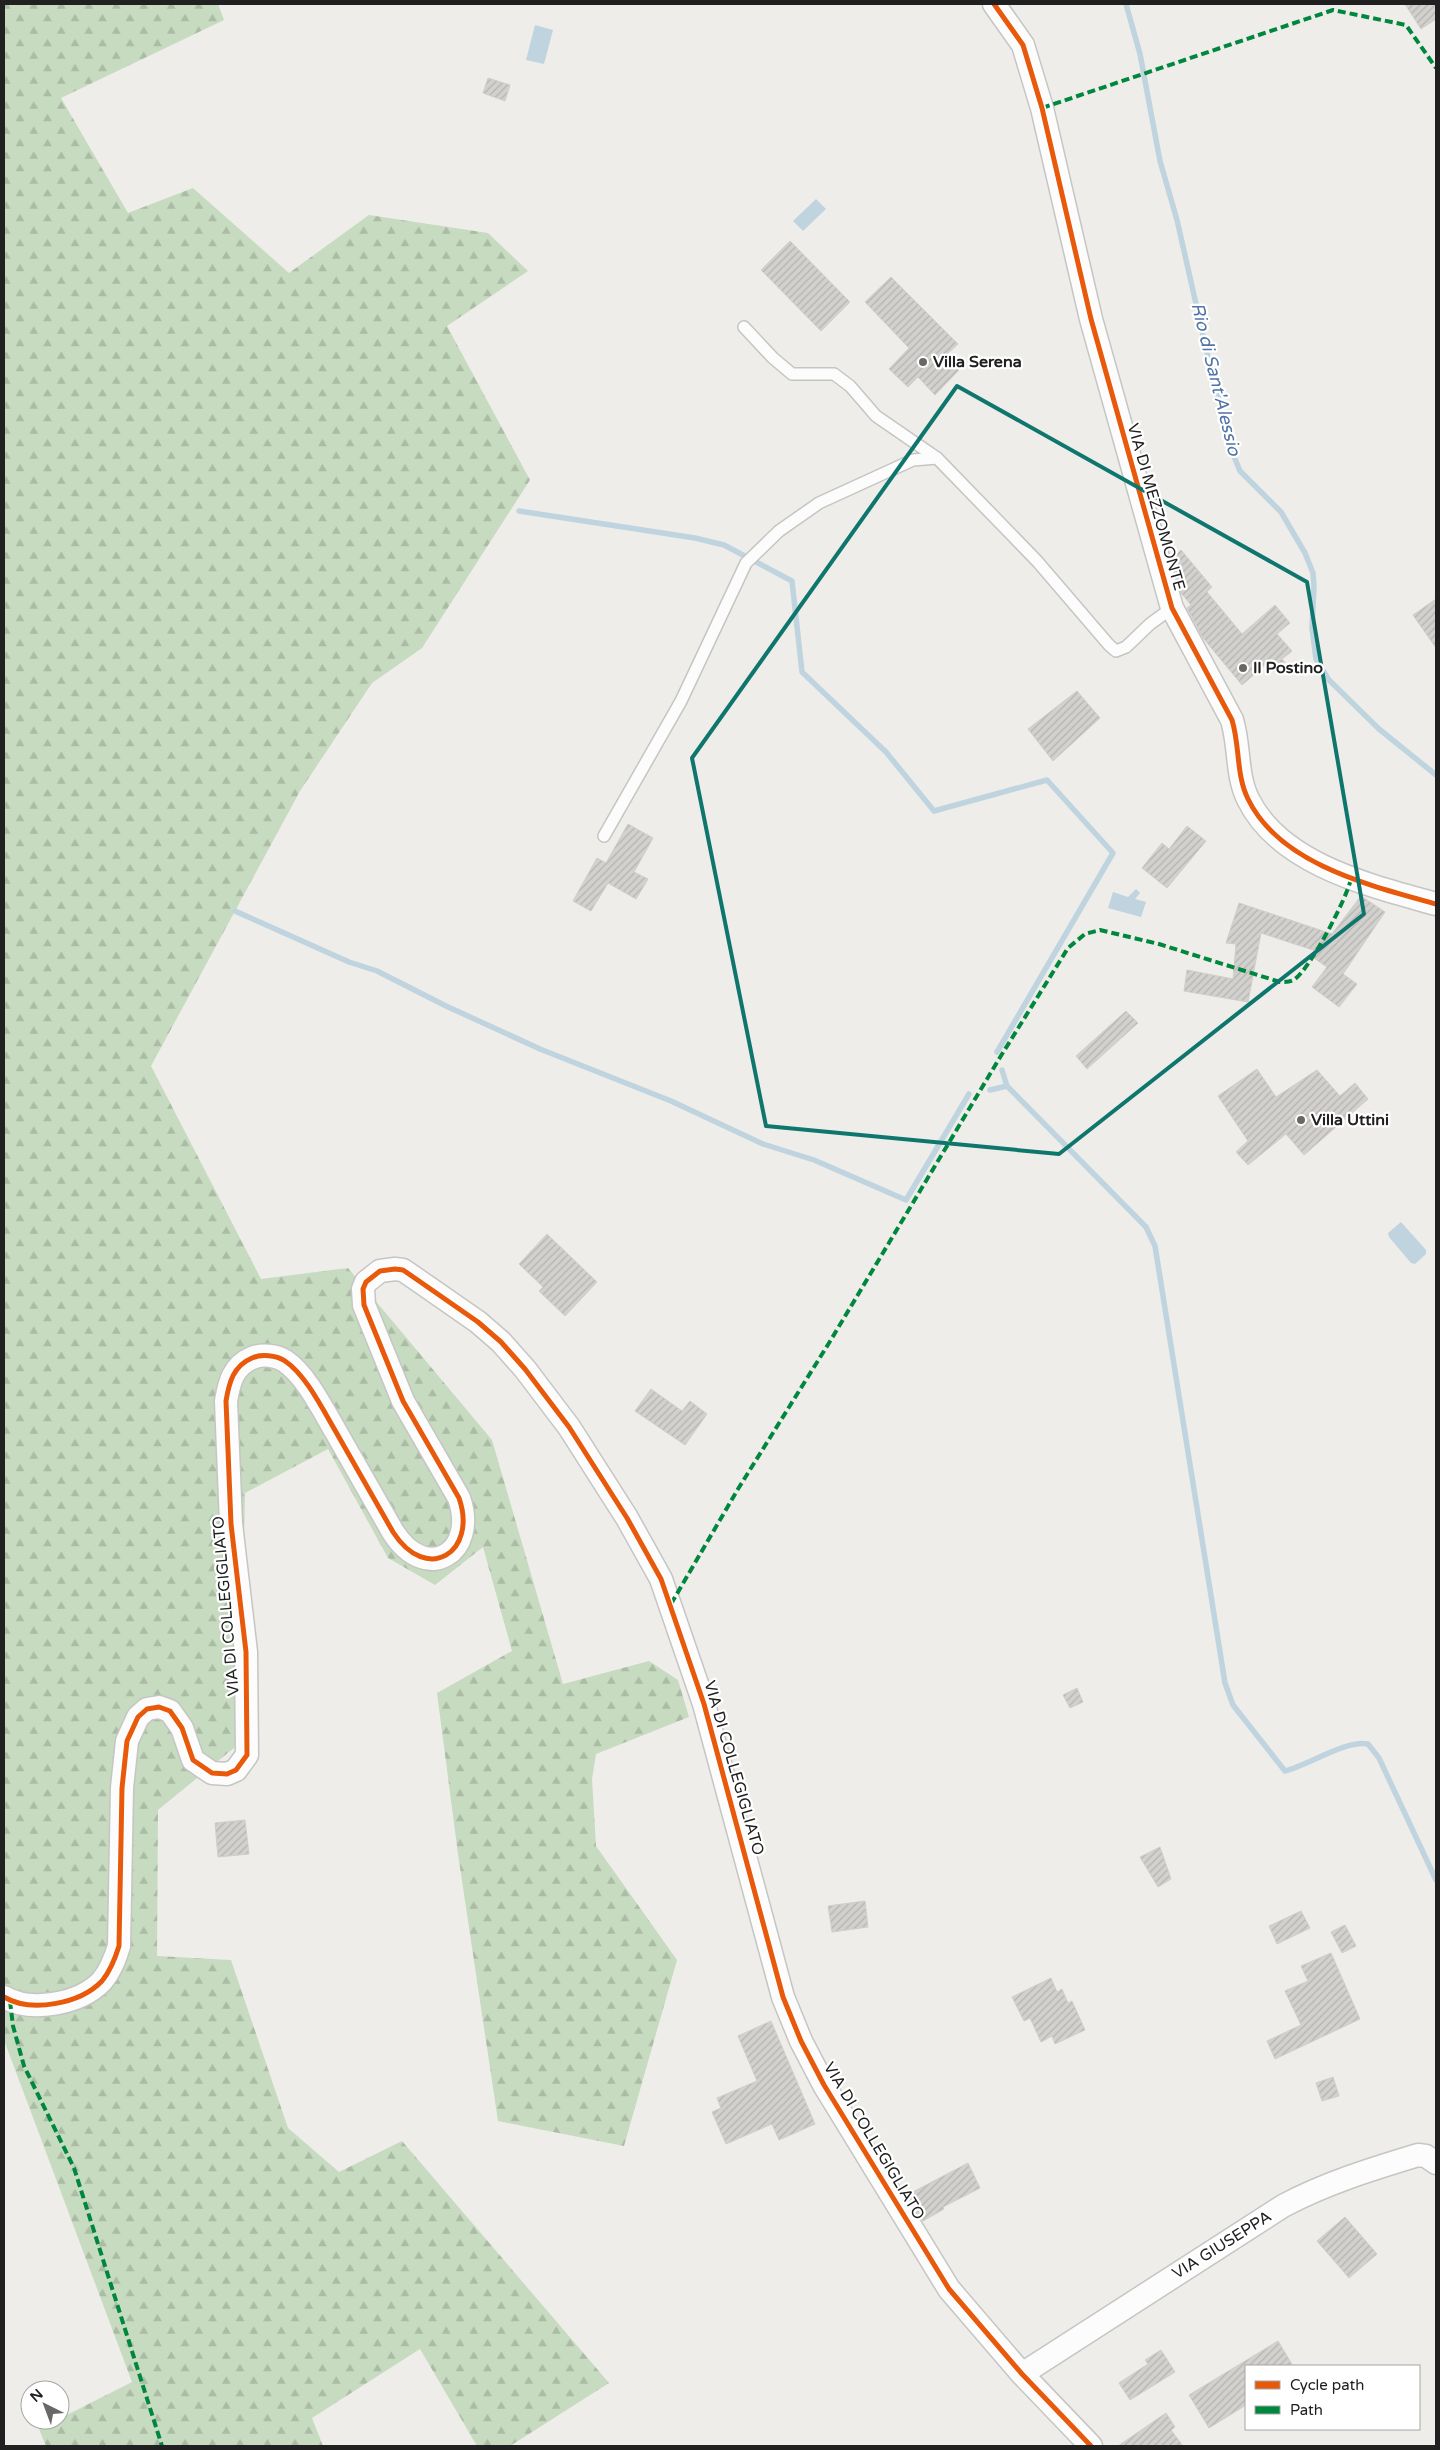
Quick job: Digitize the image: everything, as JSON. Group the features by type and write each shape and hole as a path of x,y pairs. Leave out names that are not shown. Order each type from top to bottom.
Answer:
{"street":[{"name":"VIA DI MEZZOMONTE","path":"994,4 1023,46 1040,101 1091,319 1172,608 1232,720 1236,732 1242,779 1247,798 1256,814 1278,836 1306,858 1351,880 1436,904"},
{"name":"VIA DI COLLEGIGLIATO","path":"7,1999 21,2004 33,2004 50,2003 80,1995 100,1982 115,1962 119,1946 122,1788 127,1741 138,1717 147,1709 159,1707 170,1711 182,1728 194,1760 212,1773 227,1774 236,1770 247,1755 246,1652 231,1524 226,1402 228,1385 235,1372 244,1362 256,1357 272,1356 283,1359 292,1366 319,1404 393,1532 407,1550 427,1560 434,1560 449,1553 456,1546 461,1536 464,1521 458,1498 403,1401 364,1305 363,1289 373,1276 388,1269 403,1270 478,1322 501,1342 526,1369 569,1427 627,1518 656,1570 671,1604 704,1704 783,1997 801,2040 824,2085 949,2289 1022,2374 1091,2446"},
{"name":"VIA GIUSEPPA","path":"1022,2374 1275,2211 1308,2192 1340,2179 1418,2155 1426,2156 1436,2163"}],"lane":[{"path":"744,327 773,358 792,374 834,374 850,386 876,416 936,458 1037,561 1109,646 1116,651 1126,647 1150,624 1172,608"},
{"path":"604,836 681,701 746,563 779,530 819,503 913,460 936,458"}],"highlighted area":[{"path":"957,386 1307,582 1364,914 1059,1154 766,1126 692,758"}],"green space":[{"path":"4,4 218,4 224,20 61,98 128,213 193,188 289,273 369,215 488,233 528,271 447,326 530,480 422,648 372,683 300,791 151,1066 261,1279 348,1268 492,1440 563,1684 649,1661 678,1680 689,1717 596,1754 592,1779 596,1846 677,1960 624,2146 498,2121 458,1854 437,1693 512,1651 483,1547 435,1585 388,1558 328,1449 245,1493 240,1743 158,1810 157,1956 231,1960 288,2128 339,2172 402,2141 609,2383 510,2446 477,2446 420,2349 312,2418 323,2446 46,2446 39,2430 70,2430 70,2413 132,2382 4,2040"}],"water":[{"path":"535,25 553,30 544,64 526,60"},
{"path":"816,199 826,209 803,231 793,221"},
{"path":"1136,889 1140,893 1135,899 1146,902 1141,917 1108,908 1113,892 1128,897"},
{"path":"1401,1222 1426,1250 1426,1254 1415,1264 1411,1263 1389,1237 1388,1233"}],"building":[{"path":"1405,4 1436,4 1436,19 1421,29"},
{"path":"488,78 510,85 505,101 483,93"},
{"path":"790,241 850,302 821,331 761,270"},
{"path":"891,277 958,344 945,356 959,370 935,395 918,377 908,387 889,369 909,348 865,302"},
{"path":"1181,550 1212,587 1207,592 1242,634 1275,605 1290,623 1277,634 1292,651 1282,659 1285,663 1274,672 1266,664 1242,685 1203,638 1187,608 1191,605 1181,593 1175,570 1177,568 1172,558"},
{"path":"1436,599 1436,648 1413,615"},
{"path":"1077,691 1100,718 1053,761 1028,729"},
{"path":"628,824 653,838 634,872 648,879 636,899 608,883 591,911 573,901 597,858 606,863"},
{"path":"1187,826 1206,841 1167,888 1142,868 1162,843 1169,849"},
{"path":"1361,896 1385,912 1343,974 1357,984 1339,1007 1312,987 1327,967 1314,958 1319,952 1261,933 1248,1002 1184,991 1187,970 1233,979 1236,944 1226,943 1239,903 1332,934"},
{"path":"1126,1011 1138,1023 1087,1069 1076,1056"},
{"name":"Villa Uttini","path":"1257,1069 1276,1097 1317,1070 1340,1096 1355,1083 1368,1099 1304,1155 1286,1134 1248,1165 1236,1152 1248,1141 1218,1096"},
{"path":"547,1234 597,1282 565,1316 539,1291 543,1287 519,1264"},
{"path":"651,1389 682,1411 690,1401 707,1414 685,1445 635,1411"},
{"path":"1077,1688 1083,1702 1070,1708 1063,1695"},
{"path":"245,1820 249,1854 218,1857 215,1823"},
{"path":"1160,1847 1171,1879 1158,1887 1140,1857"},
{"path":"865,1901 868,1927 832,1932 828,1906"},
{"path":"1301,1911 1310,1928 1277,1944 1269,1926"},
{"path":"1345,1925 1356,1946 1342,1953 1331,1932"},
{"path":"1331,1953 1360,2019 1275,2059 1267,2041 1301,2025 1285,1991 1308,1981 1301,1966"},
{"path":"1051,1978 1057,1992 1062,1989 1068,2003 1072,2001 1085,2030 1055,2044 1052,2036 1041,2042 1030,2018 1024,2021 1012,1997"},
{"path":"771,2021 815,2124 779,2140 772,2124 726,2144 712,2112 721,2108 717,2098 757,2081 738,2036"},
{"path":"1333,2077 1339,2096 1322,2101 1316,2083"},
{"path":"968,2163 980,2188 943,2207 944,2209 923,2221 907,2195"},
{"path":"1345,2217 1377,2254 1349,2278 1317,2241"},
{"path":"1278,2341 1292,2365 1245,2365 1245,2406 1209,2428 1189,2395"},
{"path":"1161,2350 1175,2372 1130,2400 1119,2383 1148,2364 1145,2360"},
{"path":"1166,2413 1175,2427 1171,2430 1183,2446 1118,2446"}],"waterway":[{"name":"Rio di Sant'Alessio","path":"1126,4 1140,54 1160,161 1177,220 1211,370 1233,454 1240,471 1281,512 1305,553 1313,573 1312,628 1316,659 1329,680 1379,729 1436,775"},
{"path":"519,511 695,538 724,545 792,581 802,672 886,752 934,811 1047,780 1113,853 997,1052"},
{"path":"235,911 349,962 377,971 446,1006 540,1049 671,1101 763,1144 814,1160 906,1200 969,1094"},
{"path":"1002,1070 1007,1086 1146,1227 1155,1246 1225,1683 1233,1705 1285,1771 1338,1749 1368,1744 1379,1758 1436,1880"},
{"path":"990,1090 1007,1086"}],"marked path":[{"path":"1042,108 1333,10 1406,25 1436,68"},
{"path":"671,1604 738,1489 829,1343 999,1059 1068,948 1085,934 1100,930 1159,944 1280,982 1290,981 1302,972 1318,948 1342,902 1351,879"},
{"path":"10,2001 13,2026 24,2066 74,2168 162,2446"}],"cycle path":[{"path":"994,4 1023,45 1042,108 1091,319 1172,608 1232,720 1244,790 1248,799 1263,822 1282,841 1305,856 1357,880 1436,904"},
{"path":"4,1997 15,2002 28,2004 55,2004 93,1989 108,1973 119,1946 122,1788 127,1741 138,1717 147,1709 159,1707 170,1711 182,1728 193,1760 212,1773 227,1774 236,1770 247,1755 246,1652 231,1524 226,1401 236,1370 246,1361 264,1356 273,1356 281,1359 293,1367 320,1404 393,1532 406,1548 420,1557 434,1559 446,1555 455,1546 461,1534 463,1517 459,1498 403,1401 364,1305 363,1289 366,1282 380,1271 403,1270 478,1322 501,1342 525,1369 569,1427 627,1518 661,1579 704,1704 783,1997 801,2041 824,2085 949,2289 1022,2374 1091,2446"}],"place":[{"name":"Villa Serena","path":"923,362"},
{"name":"Il Postino","path":"1243,668"},
{"name":"Villa Uttini","path":"1301,1120"}]}
